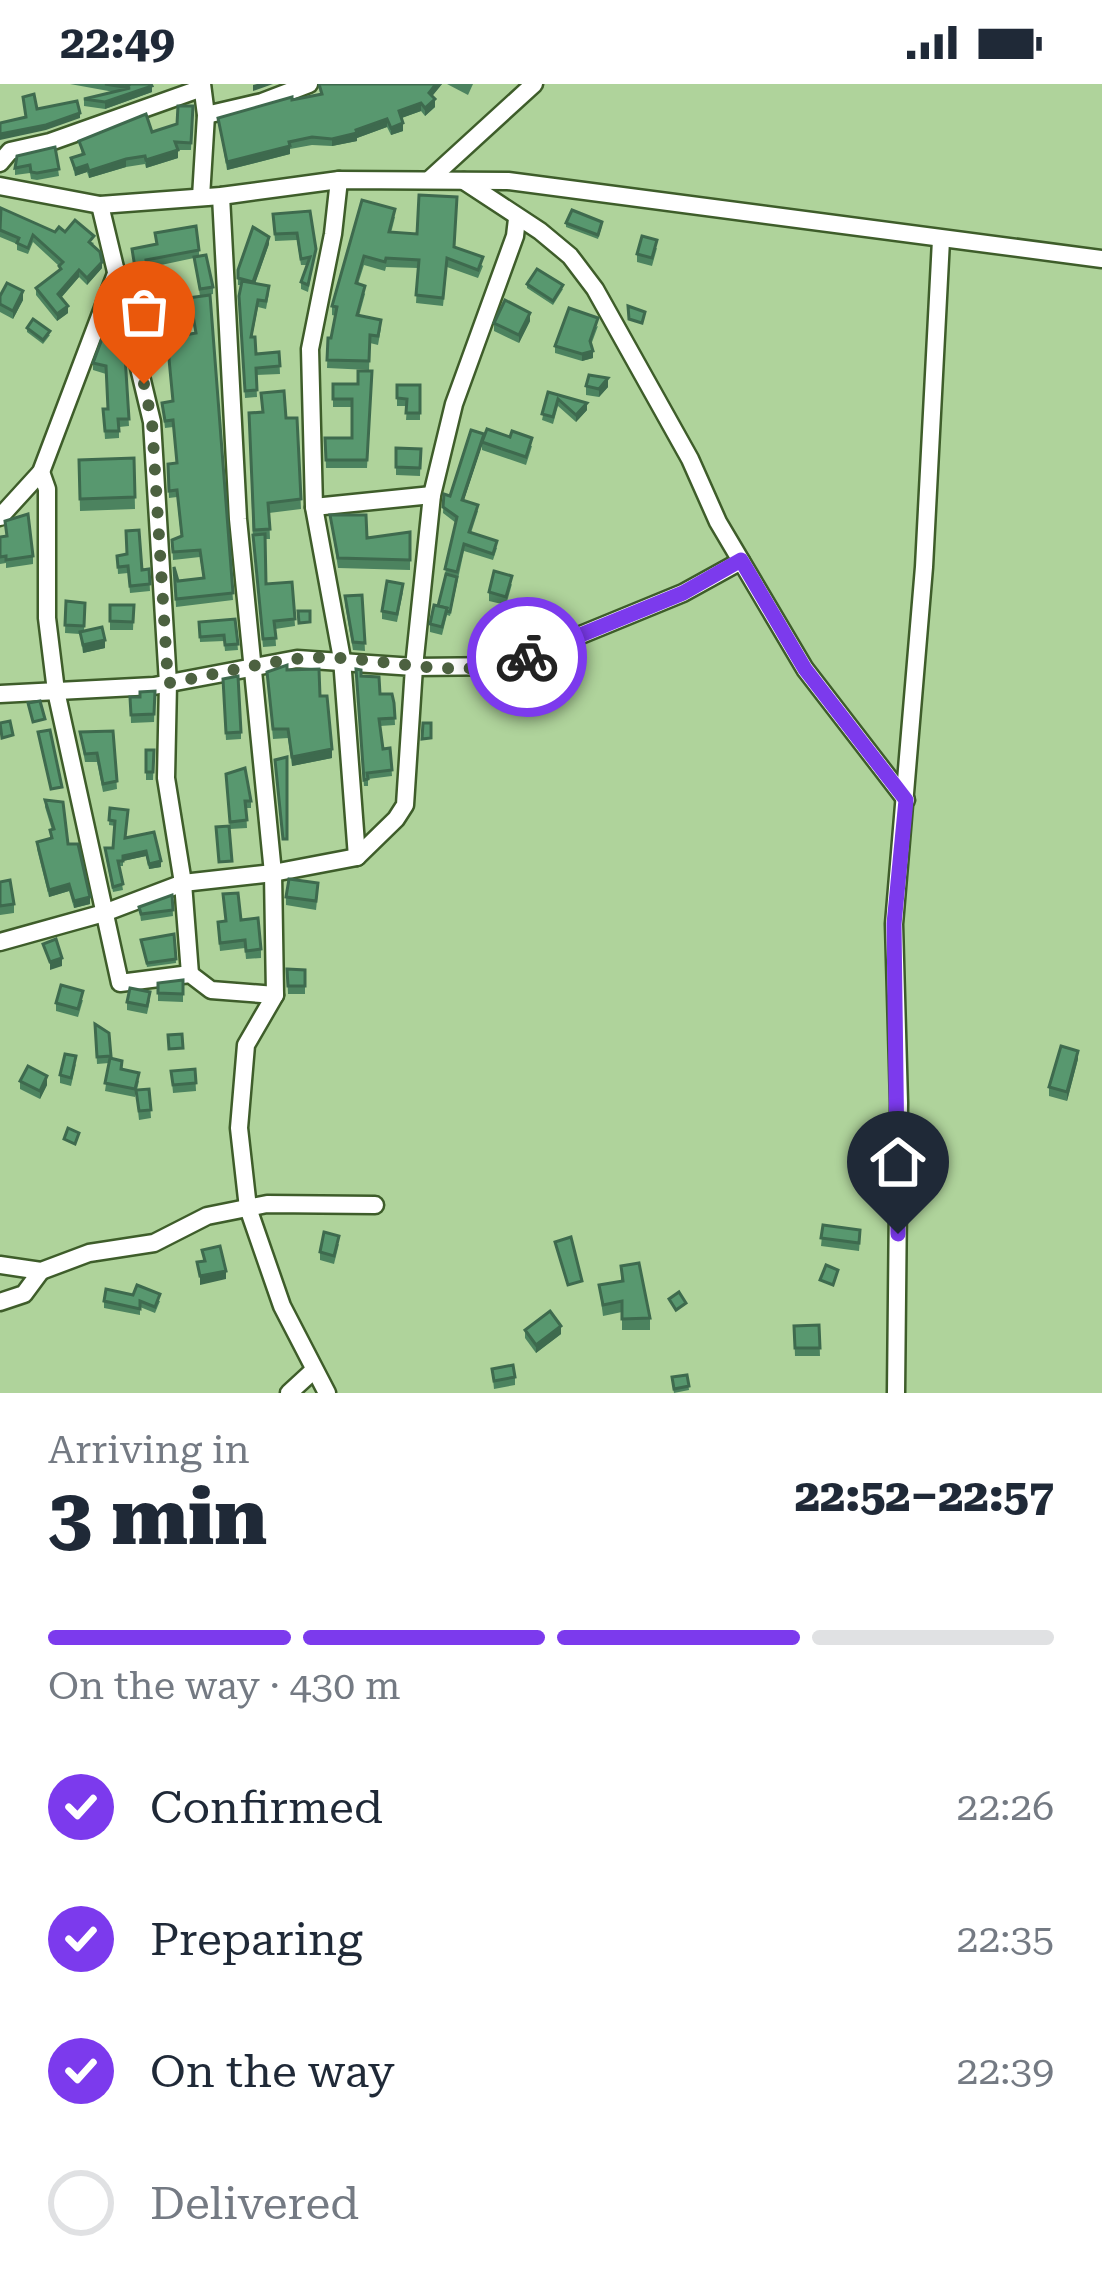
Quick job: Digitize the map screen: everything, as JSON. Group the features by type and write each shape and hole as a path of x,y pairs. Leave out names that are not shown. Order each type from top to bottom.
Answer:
{"street":[{"path":"206,115 262,102 309,84"},
{"path":"429,180 534,84"},
{"path":"0,163 10,151 50,142 202,86 206,115 201,197"},
{"path":"339,180 310,349 314,508 341,659 357,857"},
{"path":"0,186 100,205 221,196 339,180 508,181 1102,259"},
{"path":"464,181 540,231 570,256 595,289 690,459 718,522 805,669 906,800"},
{"path":"221,196 238,519 273,873 275,994 246,1046 239,1128 248,1208 282,1306 327,1393"},
{"path":"100,205 152,422 168,683 166,778 183,884 190,974"},
{"path":"0,942 104,914 183,884 357,857 397,819 405,806 432,495 454,404 509,254 517,219"},
{"path":"896,1393 894,924 925,567 941,240"},
{"path":"0,517 41,472 117,271"},
{"path":"41,472 46,489 46,618 56,691 120,983 190,974 211,990 275,994"},
{"path":"314,508 432,495"},
{"path":"0,694 168,683 297,658 414,667 505,666 683,593 741,560"},
{"path":"0,1265 41,1270 89,1253 154,1243 207,1216 267,1204 375,1205"},
{"path":"0,1302 24,1294 41,1270"},
{"path":"289,1393 314,1370"}],"building":[{"path":"105,84 152,86 105,102 84,99 130,88"},
{"path":"319,84 436,84 429,93 435,99 425,108 421,103 399,111 403,123 391,128 387,119 357,133 289,142 290,146 227,162 218,118 292,97 322,94"},
{"path":"34,94 37,109 77,101 80,113 0,134 0,123 26,117 23,97"},
{"path":"178,106 193,106 191,143 175,142 178,150 146,160 145,156 89,171 87,165 75,169 71,158 84,154 79,141 146,114 152,132 177,124"},
{"path":"55,147 59,169 37,173 31,172 30,165 15,168 17,156"},
{"path":"419,195 457,197 454,247 483,257 478,270 447,258 443,298 416,295 419,260 386,258 385,262 364,256 356,283 365,286 357,315 381,320 378,336 370,335 369,361 327,360 337,307 332,306 362,200 395,209 389,232 417,234"},
{"path":"1,208 55,232 59,227 65,232 75,220 94,236 89,242 100,252 102,262 87,278 79,270 58,294 68,306 57,314 36,288 61,269 63,262 33,235 28,248 0,230"},
{"path":"572,210 602,222 598,235 566,223"},
{"path":"310,211 316,249 308,285 301,282 310,257 301,259 297,233 275,234 273,214"},
{"path":"196,226 199,250 146,260 152,296 159,302 210,295 233,593 176,599 174,567 178,581 204,578 200,550 173,552 172,540 182,536 177,490 169,491 168,464 177,463 173,420 165,421 162,403 173,401 167,338 196,333 192,310 168,314 170,324 155,326 151,303 141,305 132,249 157,244 155,233"},
{"path":"253,227 269,237 253,282 238,278 238,270"},
{"path":"642,236 657,240 652,258 637,254"},
{"path":"206,255 213,287 200,289 194,257"},
{"path":"537,269 563,285 553,301 527,284"},
{"path":"242,281 269,286 266,301 258,300 251,337 255,337 256,354 279,352 280,366 256,368 257,390 245,391 239,296"},
{"path":"7,283 23,291 13,311 0,304"},
{"path":"505,300 530,313 519,335 494,323"},
{"path":"628,306 645,312 642,323 629,319"},
{"path":"569,308 598,318 590,341 593,351 582,354 555,346"},
{"path":"33,319 50,331 43,340 27,328"},
{"path":"109,320 116,322 109,342 122,342 125,356 129,419 118,419 119,431 105,431 106,366 93,363"},
{"path":"358,371 372,371 367,460 326,460 325,438 352,438 352,399 333,399 333,384 358,384"},
{"path":"589,375 608,378 599,389 586,386"},
{"path":"397,385 420,385 420,413 406,413 407,399 397,398"},
{"path":"284,391 286,418 297,418 301,499 268,503 270,529 254,530 249,413 263,412 261,393"},
{"path":"548,392 587,403 576,415 558,399 553,417 542,414"},
{"path":"487,429 532,438 526,457 482,442"},
{"path":"471,430 484,434 462,500 478,505 469,532 497,541 493,554 464,544 457,572 445,569 457,517 443,507 444,494 450,496"},
{"path":"396,448 421,449 420,468 396,467"},
{"path":"134,458 135,497 80,499 79,460"},
{"path":"28,514 33,556 0,557 0,537 7,536 5,521"},
{"path":"330,515 366,515 367,538 410,532 410,560 338,558"},
{"path":"139,530 142,570 149,569 150,584 130,586 128,566 118,567 117,556 127,554 126,531"},
{"path":"265,534 266,584 292,582 295,619 274,621 276,638 263,639 253,535"},
{"path":"494,571 512,576 506,597 489,592"},
{"path":"446,574 457,577 450,612 438,606"},
{"path":"387,581 403,584 397,614 382,611"},
{"path":"362,595 365,643 353,642 345,596"},
{"path":"66,601 85,603 84,626 65,625"},
{"path":"110,605 134,605 133,622 110,621"},
{"path":"434,605 447,608 442,627 430,624"},
{"path":"298,611 310,611 310,622 299,623"},
{"path":"235,619 238,644 225,645 224,635 200,637 199,622"},
{"path":"102,627 105,640 83,645 80,632"},
{"path":"287,665 287,670 319,669 332,749 292,757 288,729 273,729 267,672"},
{"path":"356,669 361,676 379,677 380,694 392,694 394,703 395,718 379,719 392,770 367,773 364,780"},
{"path":"238,676 241,732 226,733 223,679"},
{"path":"155,691 154,714 131,715 130,697"},
{"path":"40,701 45,719 33,722 28,703"},
{"path":"10,721 13,735 2,738 0,723"},
{"path":"423,723 431,723 431,738 422,739"},
{"path":"50,730 62,787 51,789 38,732"},
{"path":"113,731 117,781 103,784 97,753 85,754 80,732"},
{"path":"146,750 154,750 153,772 146,772"},
{"path":"287,757 287,839 283,839 275,760"},
{"path":"245,768 251,801 245,801 247,820 230,822 226,774"},
{"path":"45,800 63,802 68,844 78,844 90,897 74,901 69,884 49,890 37,842 52,838 50,830 54,829"},
{"path":"110,808 128,810 125,838 154,832 161,861 149,864 146,851 123,856 118,861 123,884 113,887 105,848 113,848 115,821 109,820"},
{"path":"229,826 232,861 219,862 216,827"},
{"path":"289,879 318,883 316,901 286,897"},
{"path":"10,880 14,904 0,906 0,882"},
{"path":"238,893 241,920 258,918 261,949 246,951 245,940 220,943 218,922 226,921 223,894"},
{"path":"172,895 173,910 141,914 139,907"},
{"path":"174,934 176,959 147,963 141,940"},
{"path":"56,939 62,958 50,962 43,944"},
{"path":"287,969 305,970 305,986 288,986"},
{"path":"183,980 183,994 158,993 158,983"},
{"path":"61,985 83,991 78,1009 56,1003"},
{"path":"130,988 150,992 147,1006 127,1002"},
{"path":"95,1024 109,1033 111,1056 97,1057"},
{"path":"182,1034 183,1048 169,1049 168,1035"},
{"path":"1061,1046 1078,1051 1067,1092 1049,1087"},
{"path":"65,1054 76,1056 71,1078 60,1075"},
{"path":"110,1058 122,1061 121,1069 139,1073 135,1089 105,1083"},
{"path":"28,1066 47,1076 40,1091 20,1081"},
{"path":"195,1069 196,1083 173,1085 171,1071"},
{"path":"149,1089 151,1110 139,1111 136,1090"},
{"path":"68,1128 79,1133 75,1144 64,1139"},
{"path":"823,1225 860,1230 859,1243 821,1238"},
{"path":"324,1232 339,1236 334,1256 320,1252"},
{"path":"571,1237 582,1281 568,1285 555,1242"},
{"path":"220,1246 226,1271 200,1276 197,1262 205,1261 202,1250"},
{"path":"639,1263 650,1318 622,1319 622,1301 603,1305 599,1285 623,1281 621,1266"},
{"path":"826,1265 838,1270 833,1285 820,1280"},
{"path":"137,1285 160,1294 155,1307 140,1301 140,1309 104,1301 106,1289 133,1295"},
{"path":"679,1292 686,1303 676,1310 669,1299"},
{"path":"550,1311 561,1326 536,1345 525,1330"},
{"path":"819,1325 820,1348 795,1348 794,1326"},
{"path":"513,1365 515,1377 494,1381 492,1369"},
{"path":"687,1375 689,1386 674,1389 672,1377"}],"way so far":[{"path":"144,384 152,422 168,683 297,658 414,667 505,666 527,657"}],"route":[{"path":"527,657 683,593 741,560 805,669 906,800 894,924 898,1234"}]}
